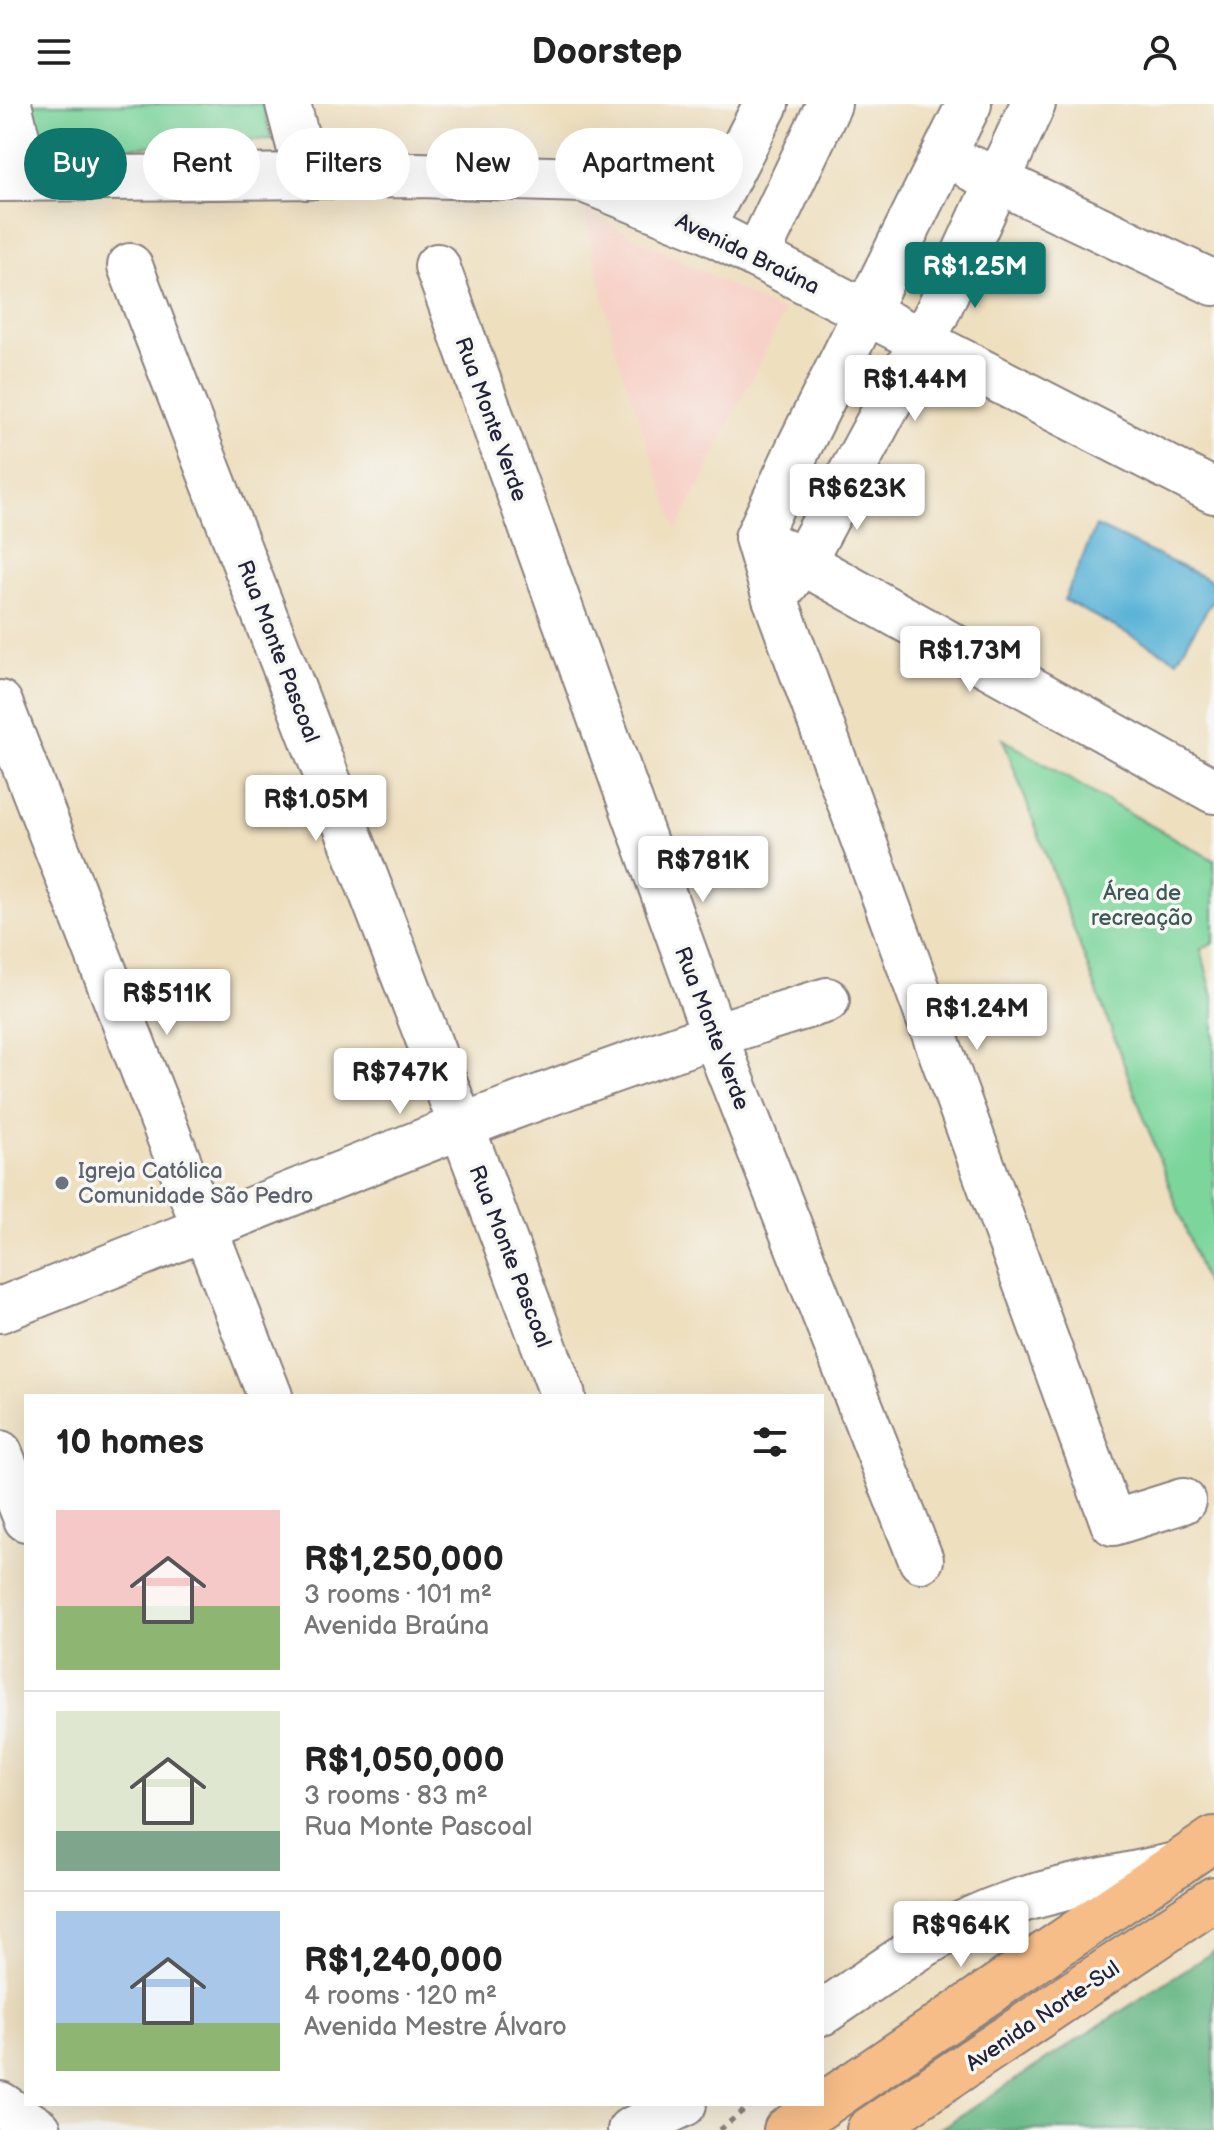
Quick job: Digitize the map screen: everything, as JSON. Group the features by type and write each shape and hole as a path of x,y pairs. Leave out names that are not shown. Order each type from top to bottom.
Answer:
{"main road":[{"path":"824,2104 1214,1839"},
{"name":"Avenida Norte-Sul","path":"869,2130 1214,1899"},
{"path":"786,2130 821,2106"}],"street":[{"path":"9,104 14,179"},
{"path":"288,104 294,128"},
{"path":"702,228 766,104"},
{"path":"757,256 829,104"},
{"path":"969,104 757,538 775,598 1113,1523 1183,1501"},
{"path":"775,598 803,562 936,315 1033,104"},
{"path":"943,155 1214,283"},
{"name":"Avenida Braúna","path":"410,175 584,180 702,228 1214,491"},
{"name":"Avenida Braúna","path":"14,179 276,177"},
{"name":"Rua Monte Pascoal","path":"130,266 562,1394"},
{"name":"Rua Monte Verde","path":"437,266 714,1034 921,1560"},
{"path":"757,538 1214,791"},
{"path":"0,703 269,1394"},
{"path":"0,1310 462,1127 714,1034 827,1000"},
{"path":"0,1453 24,1514"},
{"path":"824,2012 950,1929 991,1910 1021,1900 1176,1865"},
{"path":"0,2104 39,2130"},
{"path":"630,2130 680,2106"}],"path":[{"path":"720,2130 749,2106"}],"shaded area":[{"path":"584,211 784,313 677,530 615,348"}],"green space":[{"path":"32,104 263,104 271,139 260,140 260,128 143,128 143,147 127,148 127,128 37,128"},
{"name":"Área de recreação","path":"1003,739 1214,860 1214,943 1201,949 1214,1001 1214,1306"},
{"path":"1214,1951 1214,2130 938,2130"}],"water":[{"path":"1096,526 1214,582 1214,598 1177,660 1064,600"}],"place":[{"name":"Igreja Católica Comunidade São Pedro","path":"62,1183"}]}
